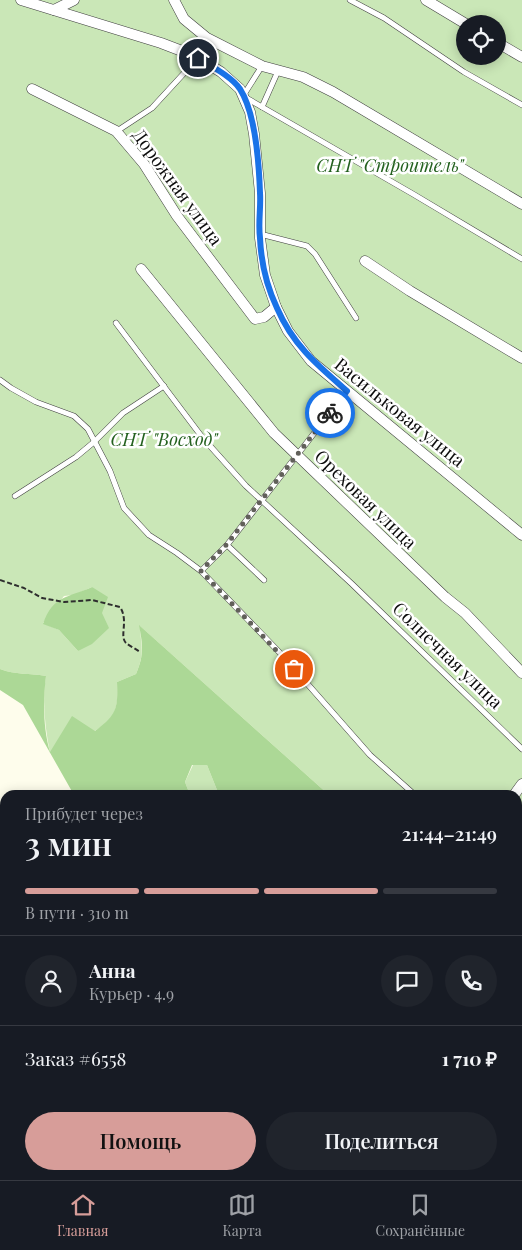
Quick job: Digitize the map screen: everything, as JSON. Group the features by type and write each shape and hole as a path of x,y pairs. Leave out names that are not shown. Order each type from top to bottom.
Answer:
{"street":[{"name":"Васильковая улица","path":"20,0 161,43 198,58 221,72 240,89 250,112 254,134 260,193 260,234 266,275 276,307 288,331 312,361 522,535"},
{"path":"54,10 74,0"},
{"path":"174,0 184,19 207,38 262,66 303,77 333,92 522,204"},
{"path":"426,0 456,18"},
{"path":"506,47 522,57"},
{"name":"Дорожная улица","path":"32,89 116,132 144,164 177,216 255,319 264,317 276,307"},
{"path":"365,261 410,291 522,358"},
{"name":"Ореховая улица","path":"141,269 274,433 445,597 465,613 522,673"}],"lane":[{"path":"350,0 384,18 464,72 522,104"},
{"path":"116,132 152,108 198,58"},
{"path":"262,66 243,96 522,259"},
{"path":"262,107 278,70"},
{"path":"260,234 307,246 315,254 356,318"},
{"name":"Солнечная улица","path":"116,323 202,437 262,501 352,584 522,749"},
{"path":"0,380 10,388 36,402 74,416 88,429 110,471 124,508 149,535 177,552 201,571 282,655 370,755 410,790"},
{"path":"15,496 76,457 123,413 164,386"},
{"path":"201,571 227,544 262,501 296,454 347,391"},
{"path":"227,544 264,580"}],"path":[{"path":"0,580 24,588 42,598 64,602 92,600 120,607 125,620 122,637 125,642 140,652"}],"green space":[{"name":"СНТ \"Восход\"","path":"0,0 522,0 522,790 323,790 140,626 142,650 139,667 136,674 117,682 117,700 112,717 93,732 50,753 44,695 46,676 0,669","holes":["92,587 102,613 78,651 59,630 43,623 64,596 74,595"]},
{"path":"92,587 108,597 102,613 109,628 92,644 78,651 59,630 43,624 51,608 57,602"},
{"path":"139,625 323,790 217,790 207,765 192,765 185,782 188,790 71,790 23,705 0,690 0,669 46,676 44,714 50,752 72,716 95,731 108,720 115,710 117,682 136,674 142,656"},
{"path":"193,765 207,765 217,790 188,790 185,782"}],"way so far":[{"path":"294,669 201,571 227,544 330,413"}],"route":[{"path":"198,58 221,72 240,89 250,112 260,193 260,238 266,275 276,307 288,331 312,361 347,391 330,413"}],"park label":[{"name":"СНТ \"Строитель\"","path":"390,165"}]}
